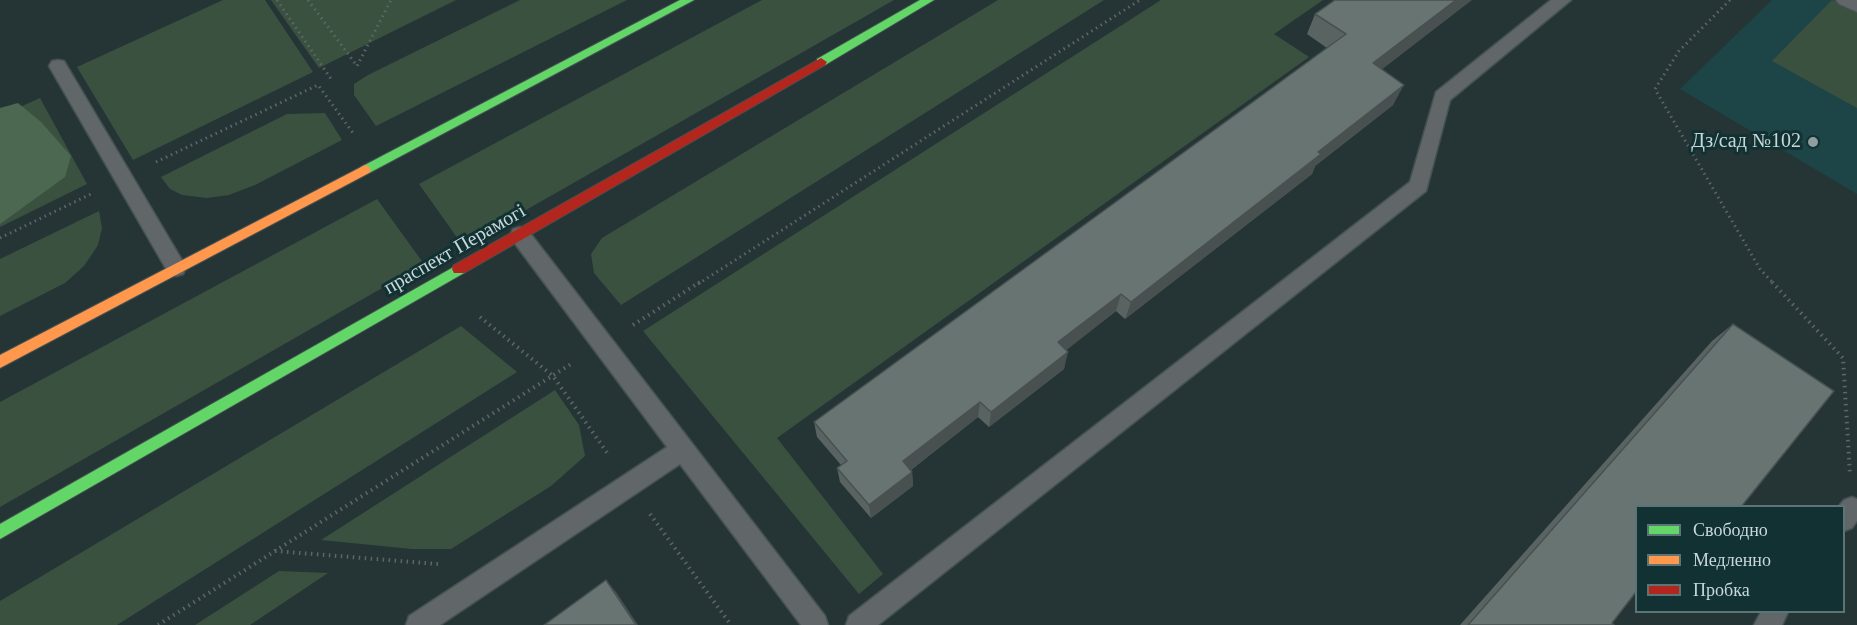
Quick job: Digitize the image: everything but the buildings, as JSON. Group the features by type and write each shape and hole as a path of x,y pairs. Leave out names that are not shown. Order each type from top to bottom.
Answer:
{"main road":[{"path":"0,362 689,0"},
{"name":"праспект Перамогі","path":"0,532 929,0"}],"lane":[{"path":"858,625 1419,186 1442,97 1562,0"},
{"path":"1845,0 1857,6"},
{"path":"58,66 176,268"},
{"path":"520,235 816,625"},
{"path":"424,623 681,450"},
{"path":"1766,625 1775,613"}],"path":[{"path":"278,0 331,79"},
{"path":"308,0 357,66 391,0"},
{"path":"158,625 602,345 1140,0"},
{"path":"1730,0 1679,51 1655,89 1760,269 1844,358 1848,514"},
{"path":"0,238 318,85 357,138"},
{"path":"480,317 553,376"},
{"path":"275,551 502,569"}],"shaded area":[{"name":"Дз/сад №102","path":"1772,0 1857,0 1857,194 1680,89"}],"green space":[{"path":"223,0 265,0 313,72 133,160 77,67"},
{"path":"271,0 456,0 319,68"},
{"path":"520,0 627,0 376,126 354,95 354,84"},
{"path":"762,0 894,0 463,246 419,184"},
{"path":"998,0 1104,0 621,305 594,273 591,254 602,238"},
{"path":"1161,0 1323,0 1274,34 1309,57 777,438 883,574 859,594 643,331"},
{"path":"1832,0 1857,12 1857,108 1772,61"},
{"path":"40,98 87,184 0,227 0,116"},
{"path":"18,103 41,122 71,156 65,177 0,224 0,108"},
{"path":"325,113 342,140 255,185 229,195 207,198 182,195 170,189 161,177 287,114"},
{"path":"377,199 424,264 0,507 0,402"},
{"path":"99,211 102,228 98,245 84,266 65,283 0,316 0,259"},
{"path":"461,326 517,372 117,625 0,625 0,601"},
{"path":"555,390 579,425 585,456 551,486 451,549 412,549 321,540"},
{"path":"279,571 328,573 250,625 195,625"}],"traffic: fast":[{"path":"365,170 689,0"},
{"path":"821,62 929,0"},
{"path":"0,532 459,269"}],"traffic: slow":[{"path":"0,362 365,170"}],"traffic: jam":[{"path":"459,269 821,62"}],"place":[{"name":"Дз/сад №102","path":"1813,142"}]}
